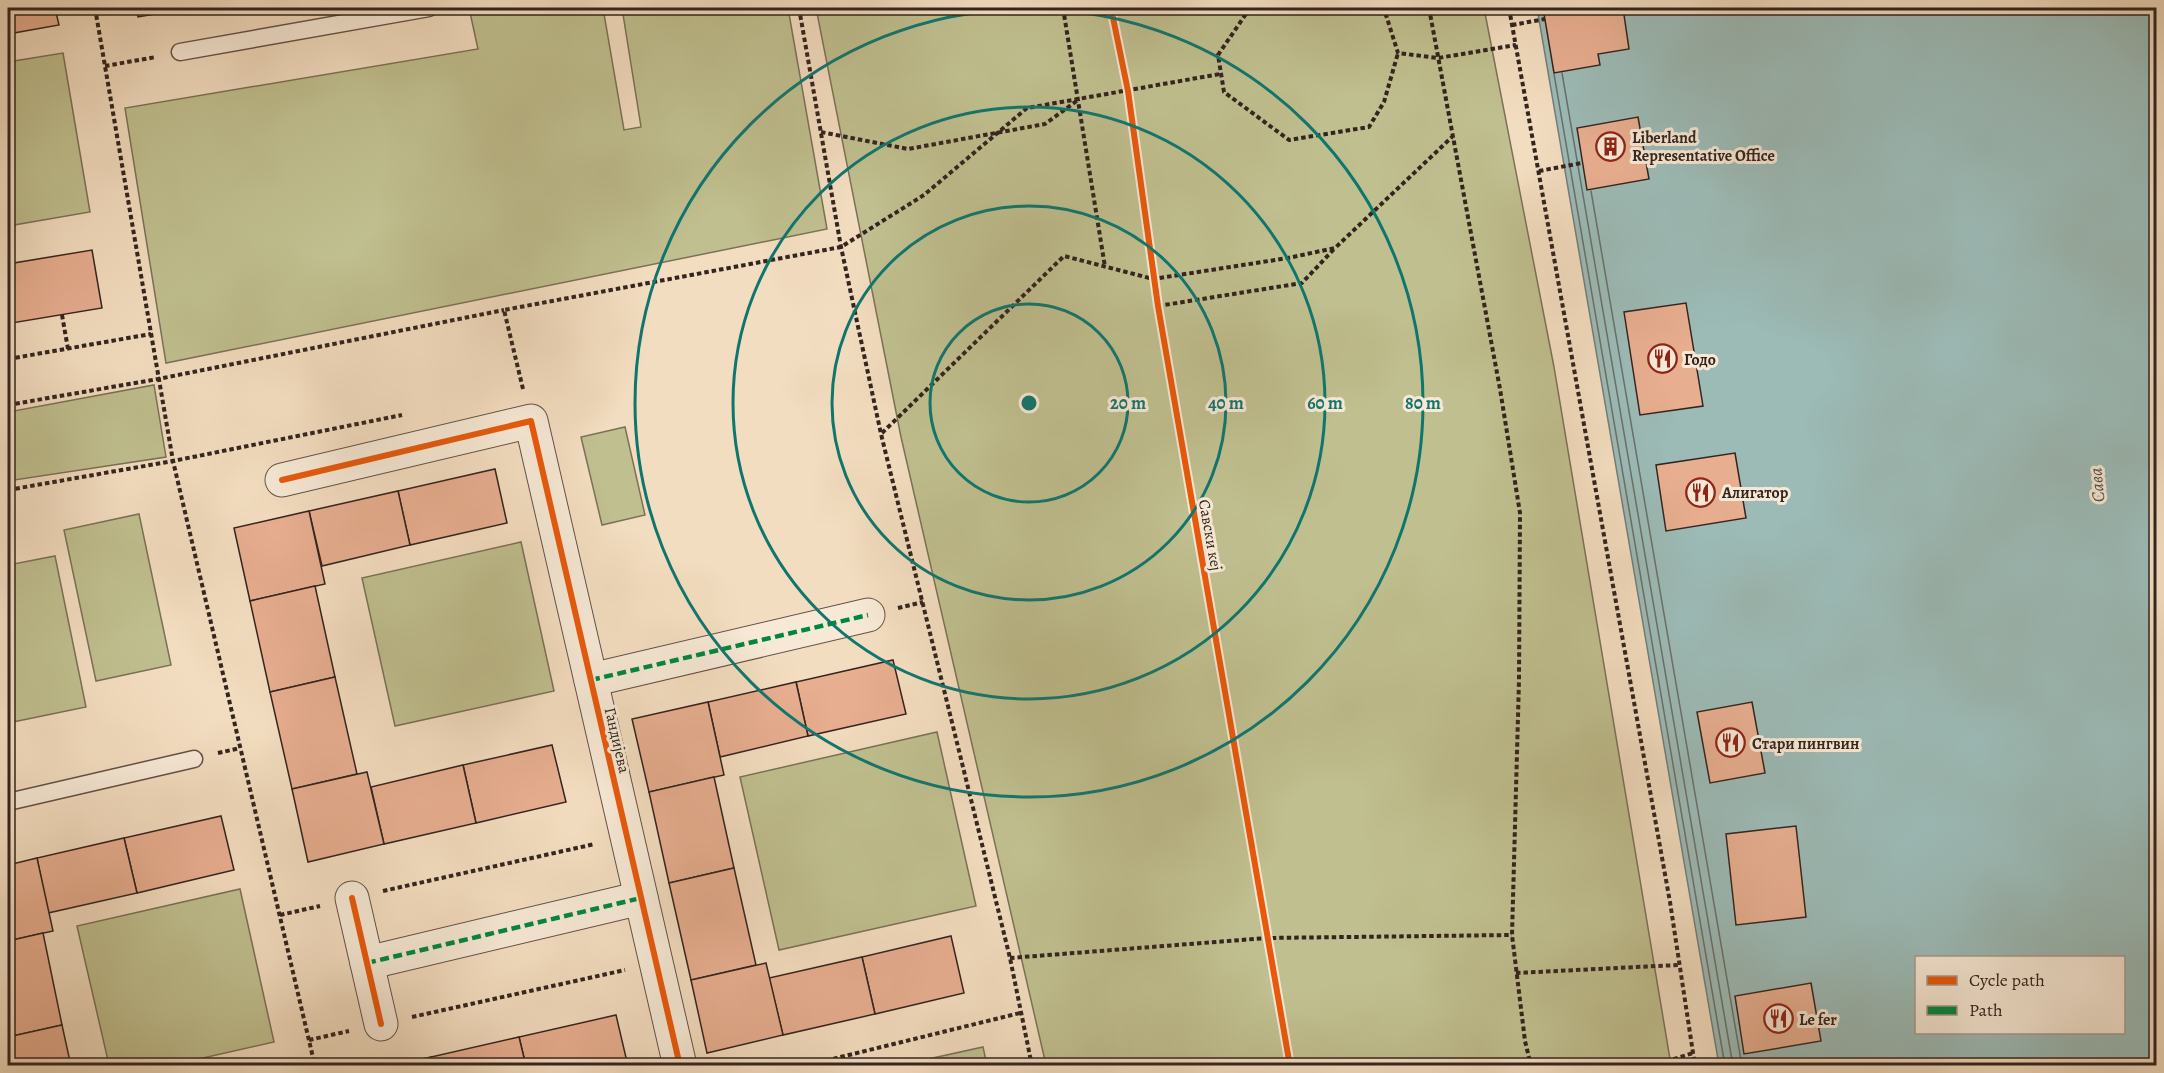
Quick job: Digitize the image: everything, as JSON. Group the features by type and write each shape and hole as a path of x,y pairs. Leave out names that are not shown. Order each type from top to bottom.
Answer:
{"street":[{"name":"Гандијева","path":"282,480 531,421 680,1065"},
{"path":"591,680 868,615"},
{"path":"352,898 381,1024"},
{"path":"367,963 641,898"}],"lane":[{"path":"180,52 429,8"},
{"path":"8,802 194,759"}],"path":[{"path":"95,8 173,461 315,1065"},
{"path":"814,8 800,9 841,247 881,434 1010,958 1032,1065"},
{"path":"1063,8 1105,267"},
{"path":"1250,8 1218,55 1224,92 1289,140 1369,127 1383,102 1398,52 1386,15 1363,8"},
{"path":"1430,8 1500,389 1520,513 1519,680 1512,935 1530,1065"},
{"path":"1509,8 1670,902 1695,1065"},
{"path":"1512,25 1545,19"},
{"path":"1398,52 1438,58 1516,45"},
{"path":"105,66 180,52"},
{"path":"8,405 158,379 504,310 841,247 924,195 1027,108 1221,74"},
{"path":"1126,80 1130,102"},
{"path":"821,132 908,149 1045,124 1078,99"},
{"path":"1158,306 1302,283 1335,248 1453,136"},
{"path":"1539,171 1582,163"},
{"path":"881,434 1064,256 1153,279 1288,258 1335,248"},
{"path":"1152,267 1155,288"},
{"path":"1156,297 1160,318"},
{"path":"504,310 523,390"},
{"path":"62,315 68,349"},
{"path":"8,359 151,334"},
{"path":"8,490 173,461 406,414"},
{"path":"280,915 627,837"},
{"path":"1265,926 1269,949"},
{"path":"1010,958 1267,938 1512,935"},
{"path":"309,1040 656,964"},
{"path":"1516,973 1678,965"},
{"path":"804,1065 1020,1013"},
{"path":"1652,1065 1693,1053"}],"shaded area":[{"path":"469,8 603,8 624,130 641,127 622,8 788,8 827,229 166,363 125,108 478,49"},
{"path":"816,8 1484,8 1554,367 1671,1065 1046,1065 901,437"},
{"path":"63,53 90,212 8,226 8,62"},
{"path":"154,385 166,457 8,481 8,412"},
{"path":"625,427 645,515 602,525 581,437"},
{"path":"139,514 171,665 96,681 64,530"},
{"path":"521,542 554,691 395,726 362,578"},
{"path":"55,556 86,707 8,723 8,565"},
{"path":"937,732 976,906 779,950 740,777"},
{"path":"240,889 274,1042 172,1065 109,1065 77,926"},
{"path":"983,1047 987,1065 901,1065"}],"water":[{"name":"Сава","path":"1537,8 2156,8 2156,1065 1719,1065"}],"building":[{"path":"8,8 55,8 59,25 8,34"},
{"path":"136,8 191,8 138,17"},
{"path":"1543,8 1623,8 1629,49 1598,54 1600,65 1554,73"},
{"name":"Liberland Representative Office","path":"1638,117 1649,179 1587,190 1577,128"},
{"path":"92,250 102,308 12,323 8,296 8,264"},
{"path":"8,296 12,323 8,324"},
{"name":"Годо","path":"1686,303 1703,406 1640,415 1624,312"},
{"name":"Алигатор","path":"1735,453 1746,518 1666,531 1656,465"},
{"path":"495,469 507,523 410,545 398,491"},
{"path":"398,491 410,545 322,566 309,511"},
{"path":"309,511 325,584 250,601 234,528"},
{"path":"315,586 335,677 270,692 250,601"},
{"path":"893,660 906,714 808,736 796,682"},
{"path":"335,677 357,774 292,789 270,692"},
{"path":"796,682 808,736 720,757 708,702"},
{"path":"708,702 724,775 649,792 632,719"},
{"name":"Стари пингвин","path":"1752,702 1765,773 1710,783 1697,712"},
{"path":"552,745 566,802 476,823 463,765"},
{"path":"463,765 476,823 384,844 371,787"},
{"path":"367,772 384,844 308,862 292,789"},
{"path":"714,777 734,868 669,883 649,792"},
{"path":"221,816 234,870 137,893 124,838"},
{"path":"1796,826 1806,917 1736,925 1726,834"},
{"path":"124,838 137,893 48,913 37,858"},
{"path":"37,858 53,931 8,941 8,865"},
{"path":"734,868 756,965 691,980 669,883"},
{"path":"43,933 62,1025 8,1037 8,941"},
{"path":"951,936 964,993 875,1014 862,957"},
{"path":"862,957 875,1014 783,1035 769,978"},
{"path":"766,963 783,1035 707,1053 691,980"},
{"name":"Le fer","path":"1811,983 1821,1041 1744,1054 1735,996"},
{"path":"616,1015 628,1066 526,1066 519,1037"},
{"path":"62,1025 71,1066 8,1066 8,1037"},
{"path":"519,1037 526,1066 433,1066 431,1057"},
{"path":"431,1057 433,1066 393,1066"}],"marked path":[{"path":"591,680 868,615"},
{"path":"367,963 641,898"}],"cycle path":[{"name":"Савски кеј","path":"1111,8 1128,91 1158,306 1290,1066"},
{"path":"282,480 531,421 680,1066"},
{"path":"352,898 381,1024"}],"place":[{"name":"Liberland Representative Office","path":"1611,146"},
{"name":"Годо","path":"1663,359"},
{"name":"Алигатор","path":"1701,492"},
{"name":"Стари пингвин","path":"1731,743"},
{"name":"Le fer","path":"1778,1019"}]}
